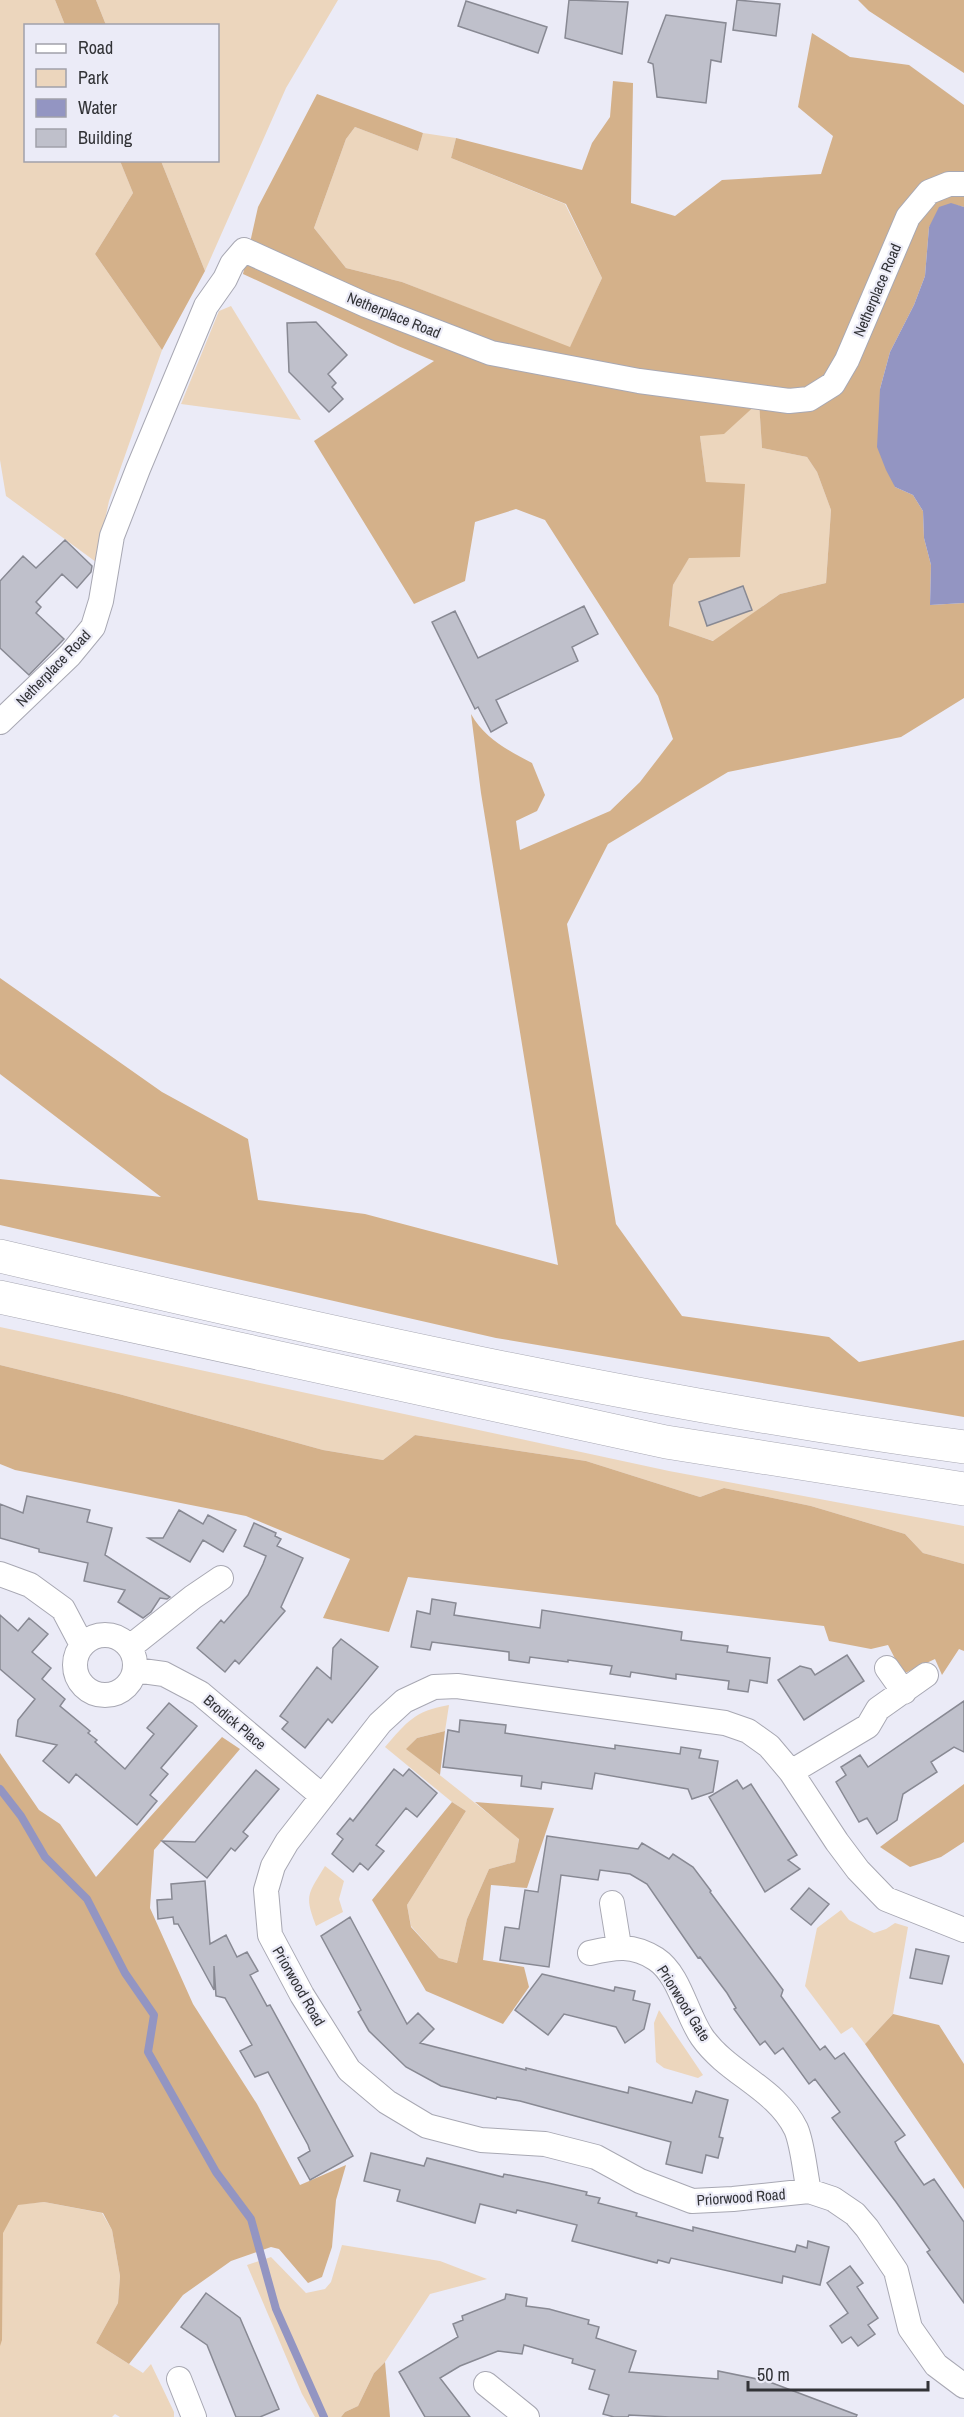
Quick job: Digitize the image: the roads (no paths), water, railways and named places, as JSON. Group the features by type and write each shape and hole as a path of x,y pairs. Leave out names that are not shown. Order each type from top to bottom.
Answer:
{"highway":[{"path":"0,1256 356,1339 519,1372 832,1429 964,1447"},
{"path":"0,1297 666,1442 964,1490"}],"street":[{"name":"Netherplace Road","path":"0,722 70,655 93,627 101,601 112,536 138,469 206,306 225,279 232,264 244,250 366,305 491,353 639,381 789,401 809,399 832,384 847,360 908,217 929,192 949,184 964,184"},
{"path":"0,1574 30,1585 63,1609 82,1645 77,1654 76,1674 80,1683 97,1695 117,1694 132,1680 133,1659 193,1597 221,1578"},
{"name":"Brodick Place","path":"82,1645 99,1635 118,1637 133,1659 200,1693 322,1796"},
{"path":"887,1668 904,1692"},
{"path":"791,1772 868,1726 878,1709 926,1675"},
{"name":"Priorwood Road","path":"964,1930 885,1899 858,1870 837,1842 791,1772 762,1741 748,1731 725,1723 480,1688 434,1687 404,1701 380,1723 287,1842 273,1866 266,1890 270,1935 302,1995 349,2070 387,2102 427,2126 481,2140 545,2144 596,2157 640,2181 692,2201 809,2192 833,2199 855,2214 867,2228 896,2271 910,2328 936,2365 964,2386"},
{"path":"590,1953 619,1946 612,1903"},
{"name":"Priorwood Gate","path":"619,1946 658,1960 672,1978 703,2037 736,2072 777,2101 796,2130 809,2192"},
{"path":"179,2379 194,2417"},
{"path":"486,2384 526,2417"}],"water":[{"path":"951,203 964,207 964,603 930,605 931,565 924,538 923,511 913,495 895,487 877,447 880,389 890,352 914,305 925,276 929,227 939,207"}],"waterway":[{"path":"0,1789 21,1816 45,1857 87,1899 125,1973 154,2015 148,2052 216,2172 251,2219 276,2309 324,2417"}]}
